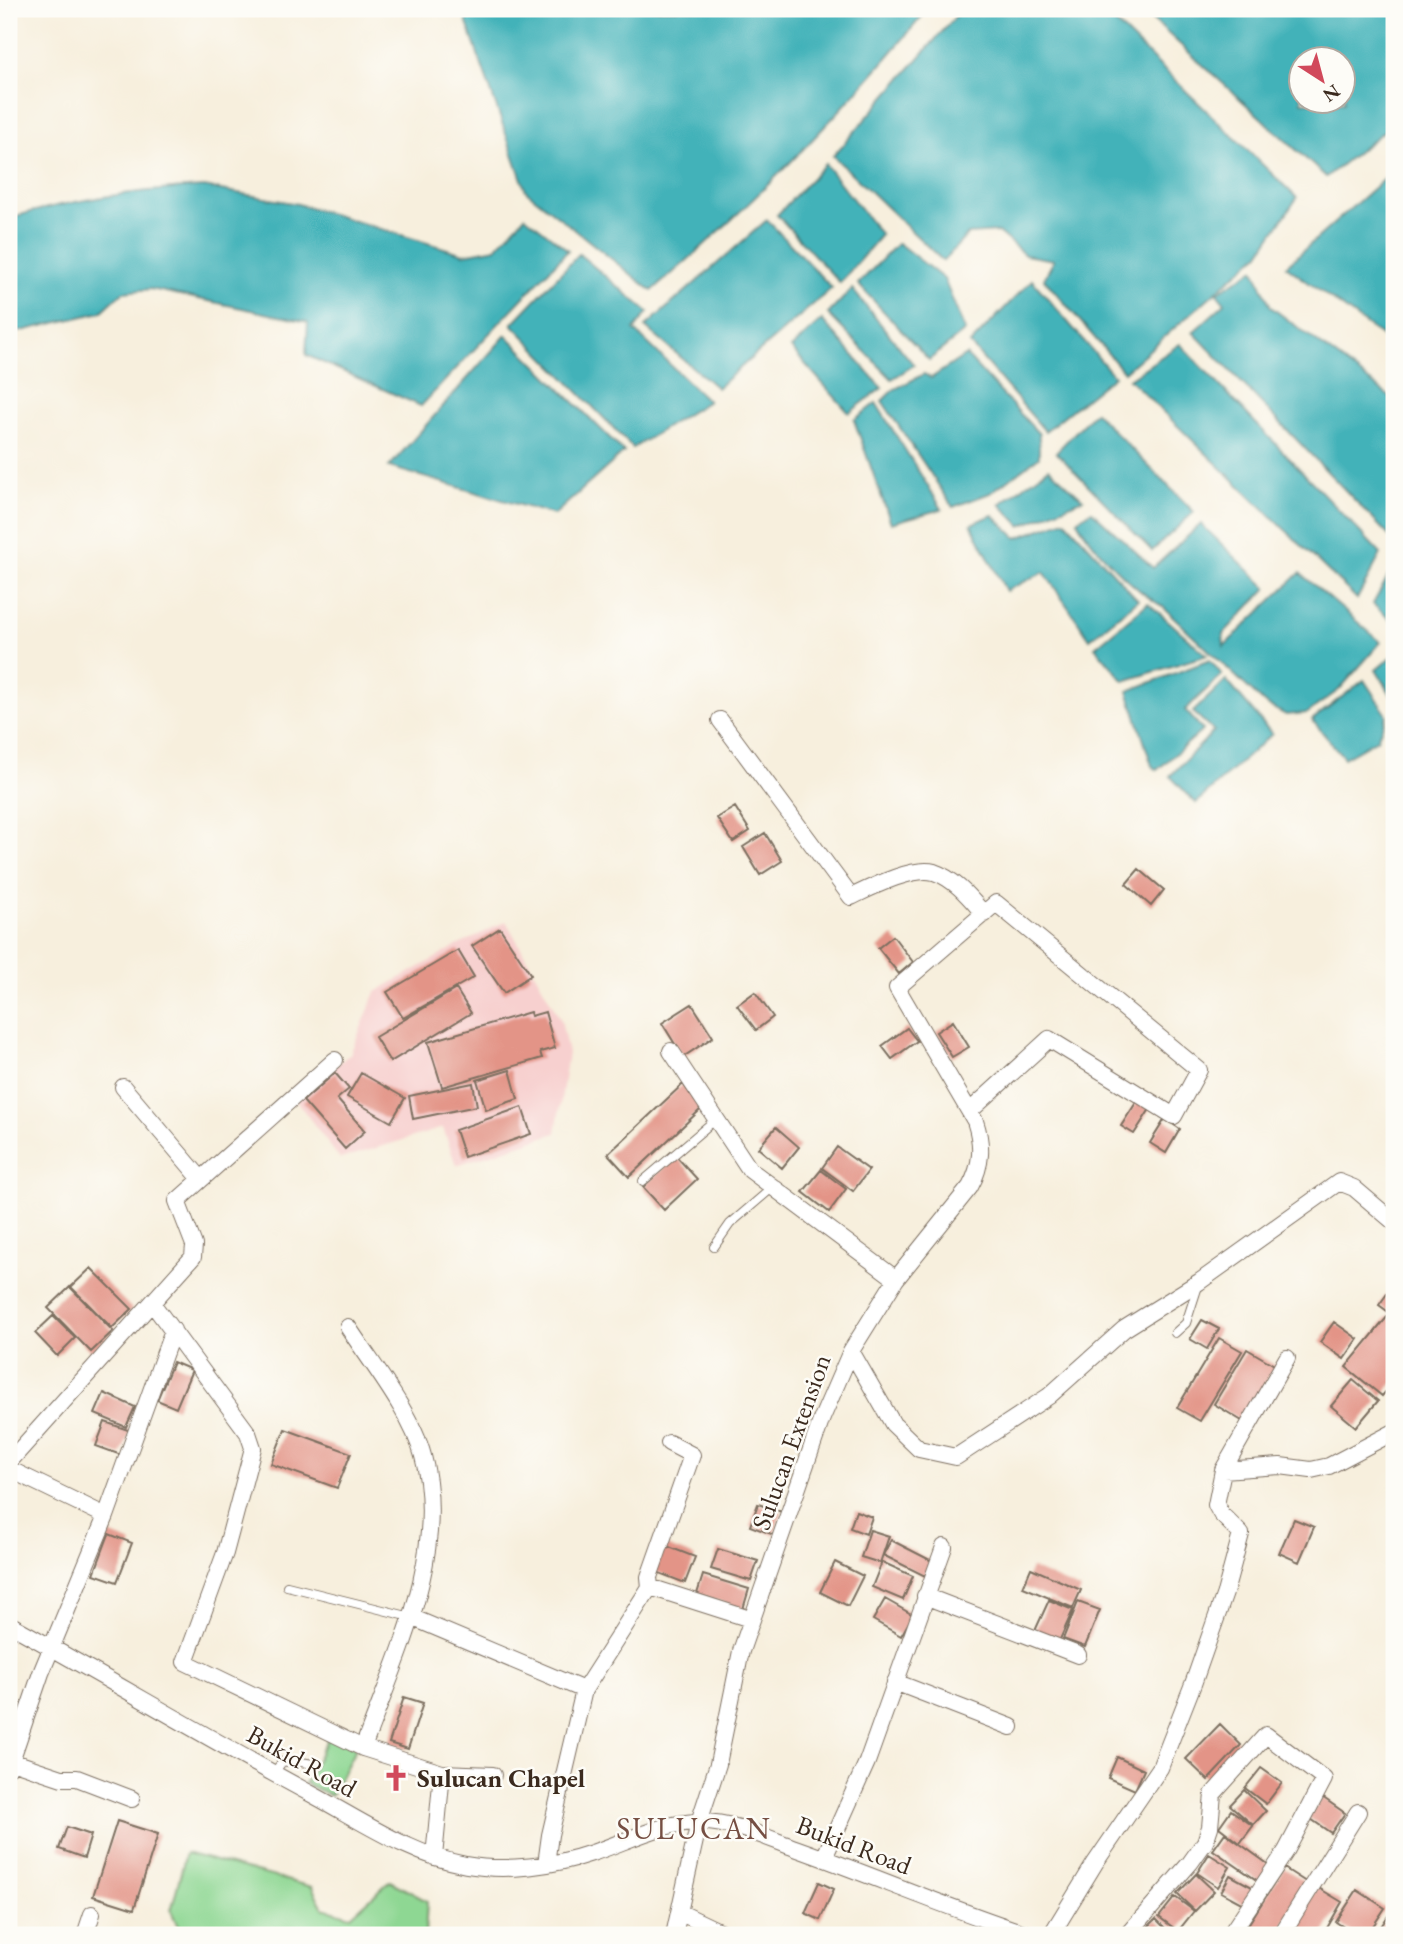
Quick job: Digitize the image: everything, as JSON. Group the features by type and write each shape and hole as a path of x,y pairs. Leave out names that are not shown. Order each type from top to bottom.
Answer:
{"street":[{"path":"720,720 851,897 895,876 932,871 959,887 984,914 996,903 1199,1070 1174,1116 1049,1039 970,1111"},
{"name":"Sulucan Extension","path":"674,1935 699,1822 718,1764 750,1619 822,1418 851,1351 896,1279 971,1187 979,1169 981,1141 970,1111 897,988 984,914"},
{"path":"671,1051 750,1170 896,1279"},
{"path":"9,1462 194,1257 194,1245 177,1201 335,1060"},
{"path":"123,1087 201,1179"},
{"path":"851,1351 892,1424 919,1449 956,1457 1049,1396 1124,1329 1199,1282 1339,1182 1354,1188 1394,1222"},
{"path":"152,1303 248,1433 253,1448 225,1553 185,1662 363,1748 442,1773 493,1775"},
{"path":"348,1327 404,1413 422,1454 430,1497 430,1538 411,1618 363,1748"},
{"path":"132,1799 76,1778 62,1778 10,1764 41,1673 106,1516 173,1330"},
{"path":"1051,1935 1095,1863 1160,1768 1225,1593 1241,1534 1216,1505 1223,1471 1287,1358"},
{"path":"1223,1471 1280,1466 1311,1470 1329,1466 1394,1432"},
{"path":"546,1864 550,1835 584,1690 649,1587 649,1577 692,1455 669,1443"},
{"path":"9,1469 106,1516"},
{"path":"824,1858 867,1762 944,1547"},
{"path":"649,1587 750,1619"},
{"path":"925,1596 1078,1655"},
{"path":"411,1618 584,1690"},
{"name":"Bukid Road","path":"9,1624 50,1651 273,1774 405,1845 434,1857 492,1869 546,1864 589,1854 664,1828 713,1822 824,1858 976,1918 1030,1935"},
{"path":"895,1682 1011,1727"},
{"path":"1127,1935 1190,1863 1207,1834 1213,1794 1266,1735 1324,1779 1286,1851 1230,1935"},
{"path":"434,1857 442,1773"},
{"path":"1281,1935 1358,1812"},
{"path":"681,1913 727,1935"},
{"path":"85,1935 92,1914"}],"lane":[{"path":"643,1181 716,1119"},
{"path":"713,1247 730,1224 772,1188"},
{"path":"1175,1333 1186,1323 1199,1282"},
{"path":"286,1586 411,1618"},
{"path":"273,1774 282,1762 319,1765"}],"shaded area":[{"path":"506,921 561,1020 568,1053 556,1133 456,1165 443,1128 340,1159 295,1099 350,1054 376,992"}],"green space":[{"path":"330,1734 356,1748 331,1796 305,1783"},
{"path":"186,1853 312,1887 323,1908 351,1916 390,1881 427,1901 425,1935 182,1935 171,1911"}],"water":[{"path":"462,9 928,9 864,84 796,156 726,225 652,291 526,191"},
{"path":"962,9 1101,9 1297,198 1259,254 1124,372 1044,279 1054,260 1025,255 998,232 968,234 943,261 833,156"},
{"path":"1141,9 1394,9 1394,123 1326,177"},
{"path":"825,164 881,235 840,283 777,215"},
{"path":"1394,170 1394,345 1286,266"},
{"path":"204,187 298,204 464,254 496,248 525,216 568,250 421,406 306,355 308,322 151,289 123,292 101,312 9,334 9,218 105,196"},
{"path":"767,220 832,288 717,388 645,327"},
{"path":"898,243 944,279 965,331 929,360 858,284"},
{"path":"579,254 648,312 634,330 708,401 633,448 512,324"},
{"path":"1254,269 1271,307 1394,400 1394,541 1193,332 1225,303 1217,293"},
{"path":"1032,280 1114,376 1045,431 970,344"},
{"path":"852,289 914,365 892,379 828,314"},
{"path":"822,320 882,388 849,413 791,348"},
{"path":"506,335 624,452 554,515 389,467"},
{"path":"1180,344 1381,554 1357,599 1129,379"},
{"path":"966,355 1039,434 1039,457 990,493 953,507 882,401 893,390 924,374 931,378"},
{"path":"876,403 942,509 891,523 854,420"},
{"path":"1095,412 1194,512 1152,551 1056,452"},
{"path":"1049,468 1083,499 1021,526 1000,504"},
{"path":"1092,511 1153,568 1201,524 1267,588 1223,634 1224,646 1300,573 1381,642 1339,690 1307,713 1286,715 1265,704 1162,606 1115,568 1077,520"},
{"path":"993,515 1017,538 1065,520 1138,600 1090,639 1044,572 1006,591 971,524"},
{"path":"1394,566 1394,623 1373,604"},
{"path":"1148,603 1207,655 1124,681 1095,647"},
{"path":"1394,655 1394,699 1376,670"},
{"path":"1210,660 1222,675 1185,710 1203,730 1157,770 1152,766 1128,691"},
{"path":"1226,680 1272,734 1196,803 1170,776 1214,731 1193,712"},
{"path":"1364,680 1387,715 1377,739 1344,758 1312,720"}],"building":[{"path":"735,807 750,831 733,842 717,818"},
{"path":"765,833 782,861 760,875 743,847"},
{"path":"1139,869 1164,890 1151,906 1126,884"},
{"path":"500,928 531,975 504,993 472,946"},
{"path":"893,936 913,962 899,974 878,948"},
{"path":"458,950 474,977 403,1018 387,992"},
{"path":"456,989 471,1013 390,1062 375,1037"},
{"path":"755,992 773,1017 756,1030 737,1005"},
{"path":"692,1004 713,1037 683,1057 662,1023"},
{"path":"530,1012 531,1016 545,1012 555,1048 540,1052 542,1058 442,1087 428,1042"},
{"path":"953,1021 969,1047 952,1057 936,1032"},
{"path":"907,1028 917,1041 892,1059 882,1046"},
{"path":"510,1070 518,1099 486,1110 477,1080"},
{"path":"335,1073 349,1089 337,1099 365,1131 345,1149 303,1101"},
{"path":"361,1073 405,1098 391,1122 347,1097"},
{"path":"473,1083 477,1106 413,1119 409,1096"},
{"path":"683,1084 701,1109 629,1177 608,1154"},
{"path":"1137,1101 1150,1109 1134,1134 1121,1126"},
{"path":"522,1107 531,1134 464,1157 455,1130"},
{"path":"1165,1119 1180,1129 1166,1153 1150,1143"},
{"path":"776,1127 799,1147 782,1168 758,1148"},
{"path":"837,1147 869,1170 853,1191 822,1168"},
{"path":"676,1156 697,1179 664,1210 643,1187"},
{"path":"821,1170 846,1189 829,1212 803,1192"},
{"path":"91,1268 132,1309 112,1328 71,1287"},
{"path":"1394,1284 1394,1316 1379,1305"},
{"path":"70,1287 113,1331 91,1352 48,1308"},
{"path":"53,1316 75,1338 57,1356 35,1333"},
{"path":"1388,1316 1394,1321 1394,1382 1382,1396 1346,1367"},
{"path":"1202,1320 1219,1329 1207,1349 1190,1339"},
{"path":"1334,1322 1358,1339 1344,1359 1320,1342"},
{"path":"1219,1338 1242,1351 1200,1421 1177,1408"},
{"path":"1247,1349 1276,1366 1242,1421 1214,1404"},
{"path":"173,1362 192,1370 176,1408 157,1400"},
{"path":"1353,1380 1378,1401 1356,1427 1331,1406"},
{"path":"104,1393 135,1407 126,1427 95,1414"},
{"path":"105,1422 131,1431 121,1455 96,1446"},
{"path":"285,1429 351,1453 337,1488 271,1464"},
{"path":"758,1504 782,1512 774,1535 750,1526"},
{"path":"856,1511 872,1517 866,1534 850,1528"},
{"path":"1294,1519 1314,1527 1299,1562 1279,1553"},
{"path":"870,1530 889,1536 880,1563 861,1557"},
{"path":"109,1534 132,1543 117,1582 94,1574"},
{"path":"891,1540 932,1561 925,1576 883,1555"},
{"path":"664,1545 695,1557 685,1583 654,1571"},
{"path":"718,1549 758,1561 751,1581 711,1569"},
{"path":"835,1562 863,1576 848,1606 820,1592"},
{"path":"882,1562 913,1576 903,1600 872,1587"},
{"path":"1031,1568 1081,1590 1073,1608 1023,1587"},
{"path":"703,1575 749,1589 743,1609 697,1594"},
{"path":"885,1599 913,1615 901,1636 873,1620"},
{"path":"1049,1600 1073,1610 1058,1644 1034,1633"},
{"path":"1078,1602 1100,1610 1085,1647 1063,1639"},
{"path":"404,1697 423,1703 408,1749 389,1743"},
{"path":"1220,1724 1241,1745 1208,1780 1186,1759"},
{"path":"1117,1757 1144,1770 1135,1790 1108,1778"},
{"path":"1261,1768 1282,1783 1266,1804 1245,1788"},
{"path":"1244,1790 1266,1811 1253,1825 1230,1805"},
{"path":"1322,1797 1345,1813 1331,1833 1308,1817"},
{"path":"1231,1810 1253,1826 1240,1843 1219,1827"},
{"path":"117,1821 158,1834 134,1909 93,1896"},
{"path":"67,1827 91,1835 84,1858 59,1849"},
{"path":"1225,1833 1272,1867 1261,1883 1213,1850"},
{"path":"1209,1854 1230,1867 1218,1887 1197,1873"},
{"path":"1284,1868 1309,1884 1277,1935 1257,1935 1246,1928"},
{"path":"1196,1874 1214,1891 1195,1911 1177,1894"},
{"path":"1230,1875 1254,1888 1245,1905 1221,1892"},
{"path":"819,1882 834,1889 820,1920 805,1913"},
{"path":"1317,1887 1342,1902 1323,1935 1309,1935 1294,1927"},
{"path":"1357,1890 1385,1908 1367,1935 1356,1935 1336,1922"},
{"path":"1175,1897 1194,1911 1178,1931 1159,1917"},
{"path":"1392,1910 1394,1933 1391,1935 1380,1928"},
{"path":"1156,1919 1171,1934 1140,1935"}],"place":[{"name":"Sulucan Chapel","path":"396,1778"}],"district":[{"name":"SULUCAN","path":"694,1828"}]}
